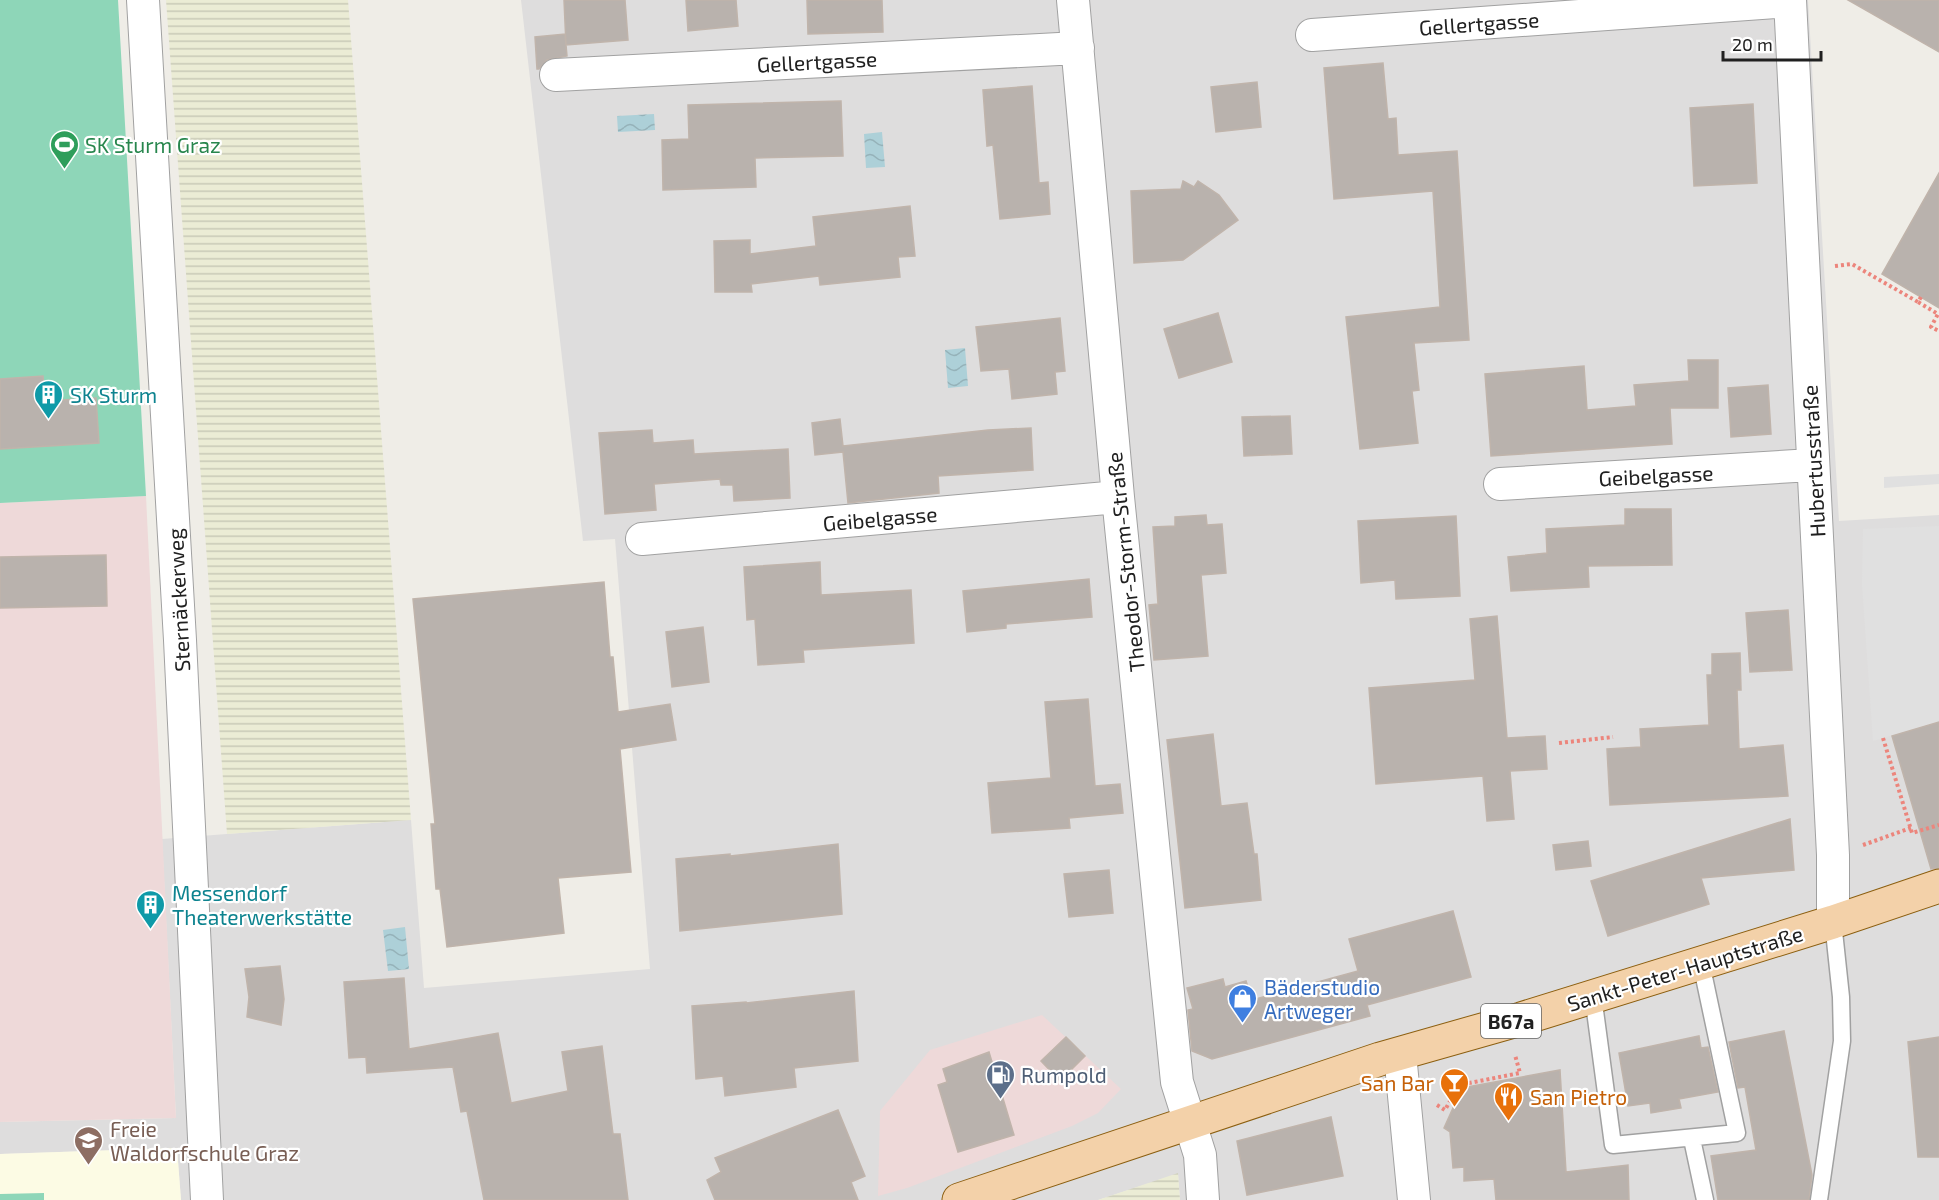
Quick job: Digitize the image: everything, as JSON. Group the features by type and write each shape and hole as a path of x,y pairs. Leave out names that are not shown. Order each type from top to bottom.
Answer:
{"main road":[{"name":"Sankt-Peter-Hauptstraße","path":"959,1200 1400,1054 1833,922 1939,886"}],"street":[{"name":"Sternäckerweg","path":"143,0 180,640 207,1200"},
{"name":"Theodor-Storm-Straße","path":"1073,0 1118,497 1177,1082 1189,1122"},
{"name":"Gellertgasse","path":"1312,35 1790,0"},
{"name":"Hubertusstraße","path":"1790,0 1832,832 1833,922"},
{"name":"Gellertgasse","path":"556,75 1078,48"},
{"name":"Geibelgasse","path":"1500,484 1812,465"},
{"name":"Geibelgasse","path":"642,539 1118,497"},
{"path":"1400,1054 1414,1200"},
{"path":"1189,1122 1200,1155 1203,1200"}],"lane":[{"path":"1820,1200 1842,1041 1841,998 1833,922"},
{"path":"1593,996 1613,1145 1737,1133 1701,963"},
{"path":"1692,1138 1705,1200"}],"path":[{"path":"1834,266 1852,264 1938,314 1931,327 1939,331"},
{"path":"1918,302 1921,297"},
{"path":"1559,743 1613,737"},
{"path":"1883,738 1912,833 1939,825"},
{"path":"1861,846 1911,828"},
{"path":"1440,1107 1445,1110 1459,1085 1520,1073 1515,1055"}],"shaded area":[{"path":"166,0 348,0 411,820 227,834"},
{"path":"521,0 1808,0 1839,521 1939,515 1939,1200 1180,1200 1178,1174 1098,1200 181,1200 177,1148 0,1154 0,1122 176,1118 162,839 411,820 424,988 650,969 615,539 583,541"},
{"path":"1939,474 1939,484 1884,488 1884,477"},
{"path":"146,496 176,1118 0,1122 0,503"},
{"path":"1939,526 1939,722 1873,741 1862,585 1863,529"},
{"name":"Rumpold","path":"1042,1015 1121,1089 1098,1113 1072,1126 907,1188 878,1196 880,1111 930,1050"},
{"name":"Freie Waldorfschule Graz","path":"177,1148 181,1200 0,1200 0,1154"},
{"path":"1178,1173 1180,1200 1098,1200"}],"green space":[{"name":"SK Sturm Graz","path":"0,0 118,0 146,496 0,503"},
{"path":"44,1193 44,1200 0,1200 0,1194"}],"water":[{"path":"654,114 655,130 618,132 617,116"},
{"path":"882,132 885,167 866,168 864,134"},
{"path":"965,348 968,386 948,388 945,350"},
{"path":"405,927 409,969 388,971 383,930"}],"building":[{"path":"564,0 625,0 628,40 566,45"},
{"path":"686,0 736,0 738,26 688,31"},
{"path":"807,0 882,0 883,32 808,34"},
{"path":"1848,0 1939,0 1939,52"},
{"path":"565,34 567,56 547,60 537,69 535,37"},
{"path":"1383,63 1388,119 1396,118 1398,155 1457,151 1469,340 1414,343 1419,390 1412,391 1418,443 1360,449 1346,317 1440,307 1433,191 1334,199 1324,68"},
{"path":"1257,82 1261,127 1216,132 1211,87"},
{"path":"1032,86 1039,183 1048,182 1050,214 1000,219 993,145 987,146 983,90"},
{"path":"841,101 843,156 755,158 756,187 663,190 662,140 689,139 688,105"},
{"path":"1753,104 1757,183 1694,186 1690,108"},
{"path":"1939,173 1939,308 1882,274"},
{"path":"1183,181 1194,187 1198,181 1219,195 1238,220 1183,260 1134,263 1131,191 1181,189"},
{"path":"910,206 915,256 898,257 900,277 820,285 819,276 751,284 752,292 715,292 714,241 750,240 750,254 816,246 813,217"},
{"path":"1218,313 1232,362 1179,378 1164,329"},
{"path":"1060,318 1065,371 1055,372 1057,394 1012,399 1009,369 981,371 976,327"},
{"path":"1688,360 1718,360 1718,408 1670,408 1672,444 1491,456 1485,374 1584,366 1587,410 1636,406 1634,385 1689,381"},
{"name":"SK Sturm","path":"43,376 45,401 96,398 99,443 0,449 0,379"},
{"path":"1768,385 1771,434 1731,437 1728,388"},
{"path":"1290,416 1292,454 1244,456 1242,417"},
{"path":"840,419 843,446 988,430 1031,428 1033,470 938,476 939,493 848,503 843,452 815,455 812,423"},
{"path":"652,430 653,443 693,440 694,454 788,449 790,498 734,501 733,485 721,485 720,479 654,484 656,510 605,514 599,433"},
{"path":"1625,509 1671,509 1672,565 1588,566 1589,587 1511,591 1508,557 1547,553 1546,529 1625,525"},
{"path":"1206,515 1207,525 1222,524 1226,573 1201,575 1208,656 1154,660 1149,605 1158,604 1153,527 1175,526 1175,517"},
{"path":"1456,516 1460,596 1396,599 1395,580 1361,583 1358,521"},
{"path":"106,555 107,606 0,608 0,557"},
{"path":"820,562 821,595 911,590 914,643 803,650 804,662 758,665 755,619 747,620 744,567"},
{"path":"1089,579 1092,617 1006,624 1006,628 967,632 963,591"},
{"path":"604,582 610,657 613,657 618,712 670,704 676,740 620,749 631,872 558,878 564,933 447,947 440,889 436,889 431,824 435,824 413,599"},
{"path":"1788,610 1792,670 1750,672 1746,613"},
{"path":"1497,616 1507,738 1545,736 1547,769 1510,771 1514,819 1487,821 1483,776 1376,784 1369,688 1475,680 1470,619"},
{"path":"703,627 709,682 672,687 666,632"},
{"path":"1740,653 1741,690 1737,690 1739,749 1783,745 1788,796 1610,805 1607,749 1641,747 1640,729 1709,725 1707,675 1712,675 1712,654"},
{"path":"1088,699 1095,786 1120,784 1123,813 1069,818 1070,828 992,833 988,783 1051,778 1045,702"},
{"path":"1939,722 1939,868 1931,869 1892,736"},
{"path":"1213,734 1221,806 1247,803 1254,854 1257,854 1261,900 1185,908 1167,740"},
{"path":"1790,819 1794,870 1701,878 1709,904 1608,936 1591,881"},
{"path":"1588,841 1591,866 1556,870 1553,845"},
{"path":"838,844 842,914 680,931 676,859 730,854 730,856"},
{"path":"1109,870 1113,913 1069,917 1064,874"},
{"path":"1453,911 1471,977 1367,1005 1370,1016 1212,1059 1192,1051 1188,1010 1193,1009 1187,988 1223,979 1225,987 1246,981 1252,1000 1358,971 1349,939"},
{"path":"280,966 284,999 281,1025 247,1017 249,997 245,969"},
{"path":"404,978 409,1049 498,1033 511,1103 568,1091 562,1052 602,1046 613,1134 620,1134 628,1200 484,1200 467,1111 461,1112 453,1067 367,1073 366,1057 349,1058 344,982"},
{"path":"854,991 858,1061 794,1068 796,1087 725,1096 723,1076 696,1079 692,1006 746,1003"},
{"path":"1784,1031 1812,1175 1809,1200 1718,1200 1711,1156 1756,1150 1745,1087 1738,1088 1729,1042"},
{"path":"1699,1036 1701,1048 1708,1047 1718,1092 1679,1099 1681,1108 1651,1113 1650,1103 1628,1106 1619,1053"},
{"path":"1066,1037 1085,1056 1060,1081 1041,1061"},
{"path":"1939,1037 1939,1157 1918,1157 1908,1042"},
{"path":"989,1052 1014,1135 958,1152 938,1085 947,1082 943,1069"},
{"path":"1560,1070 1566,1172 1628,1165 1629,1200 1496,1200 1494,1179 1464,1181 1464,1167 1453,1168 1450,1132 1444,1128 1462,1088"},
{"path":"838,1110 865,1176 851,1182 858,1200 715,1200 707,1180 721,1172 715,1158"},
{"path":"1331,1117 1343,1176 1247,1195 1237,1141"}],"place":[{"name":"SK Sturm Graz","path":"64,170"},
{"name":"SK Sturm","path":"49,420"},
{"name":"Messendorf Theaterwerkstätte","path":"151,930"},
{"name":"Bäderstudio Artweger","path":"1243,1024"},
{"name":"Rumpold","path":"1000,1100"},
{"name":"San Bar","path":"1455,1108"},
{"name":"San Pietro","path":"1509,1122"},
{"name":"Freie Waldorfschule Graz","path":"89,1166"}]}
